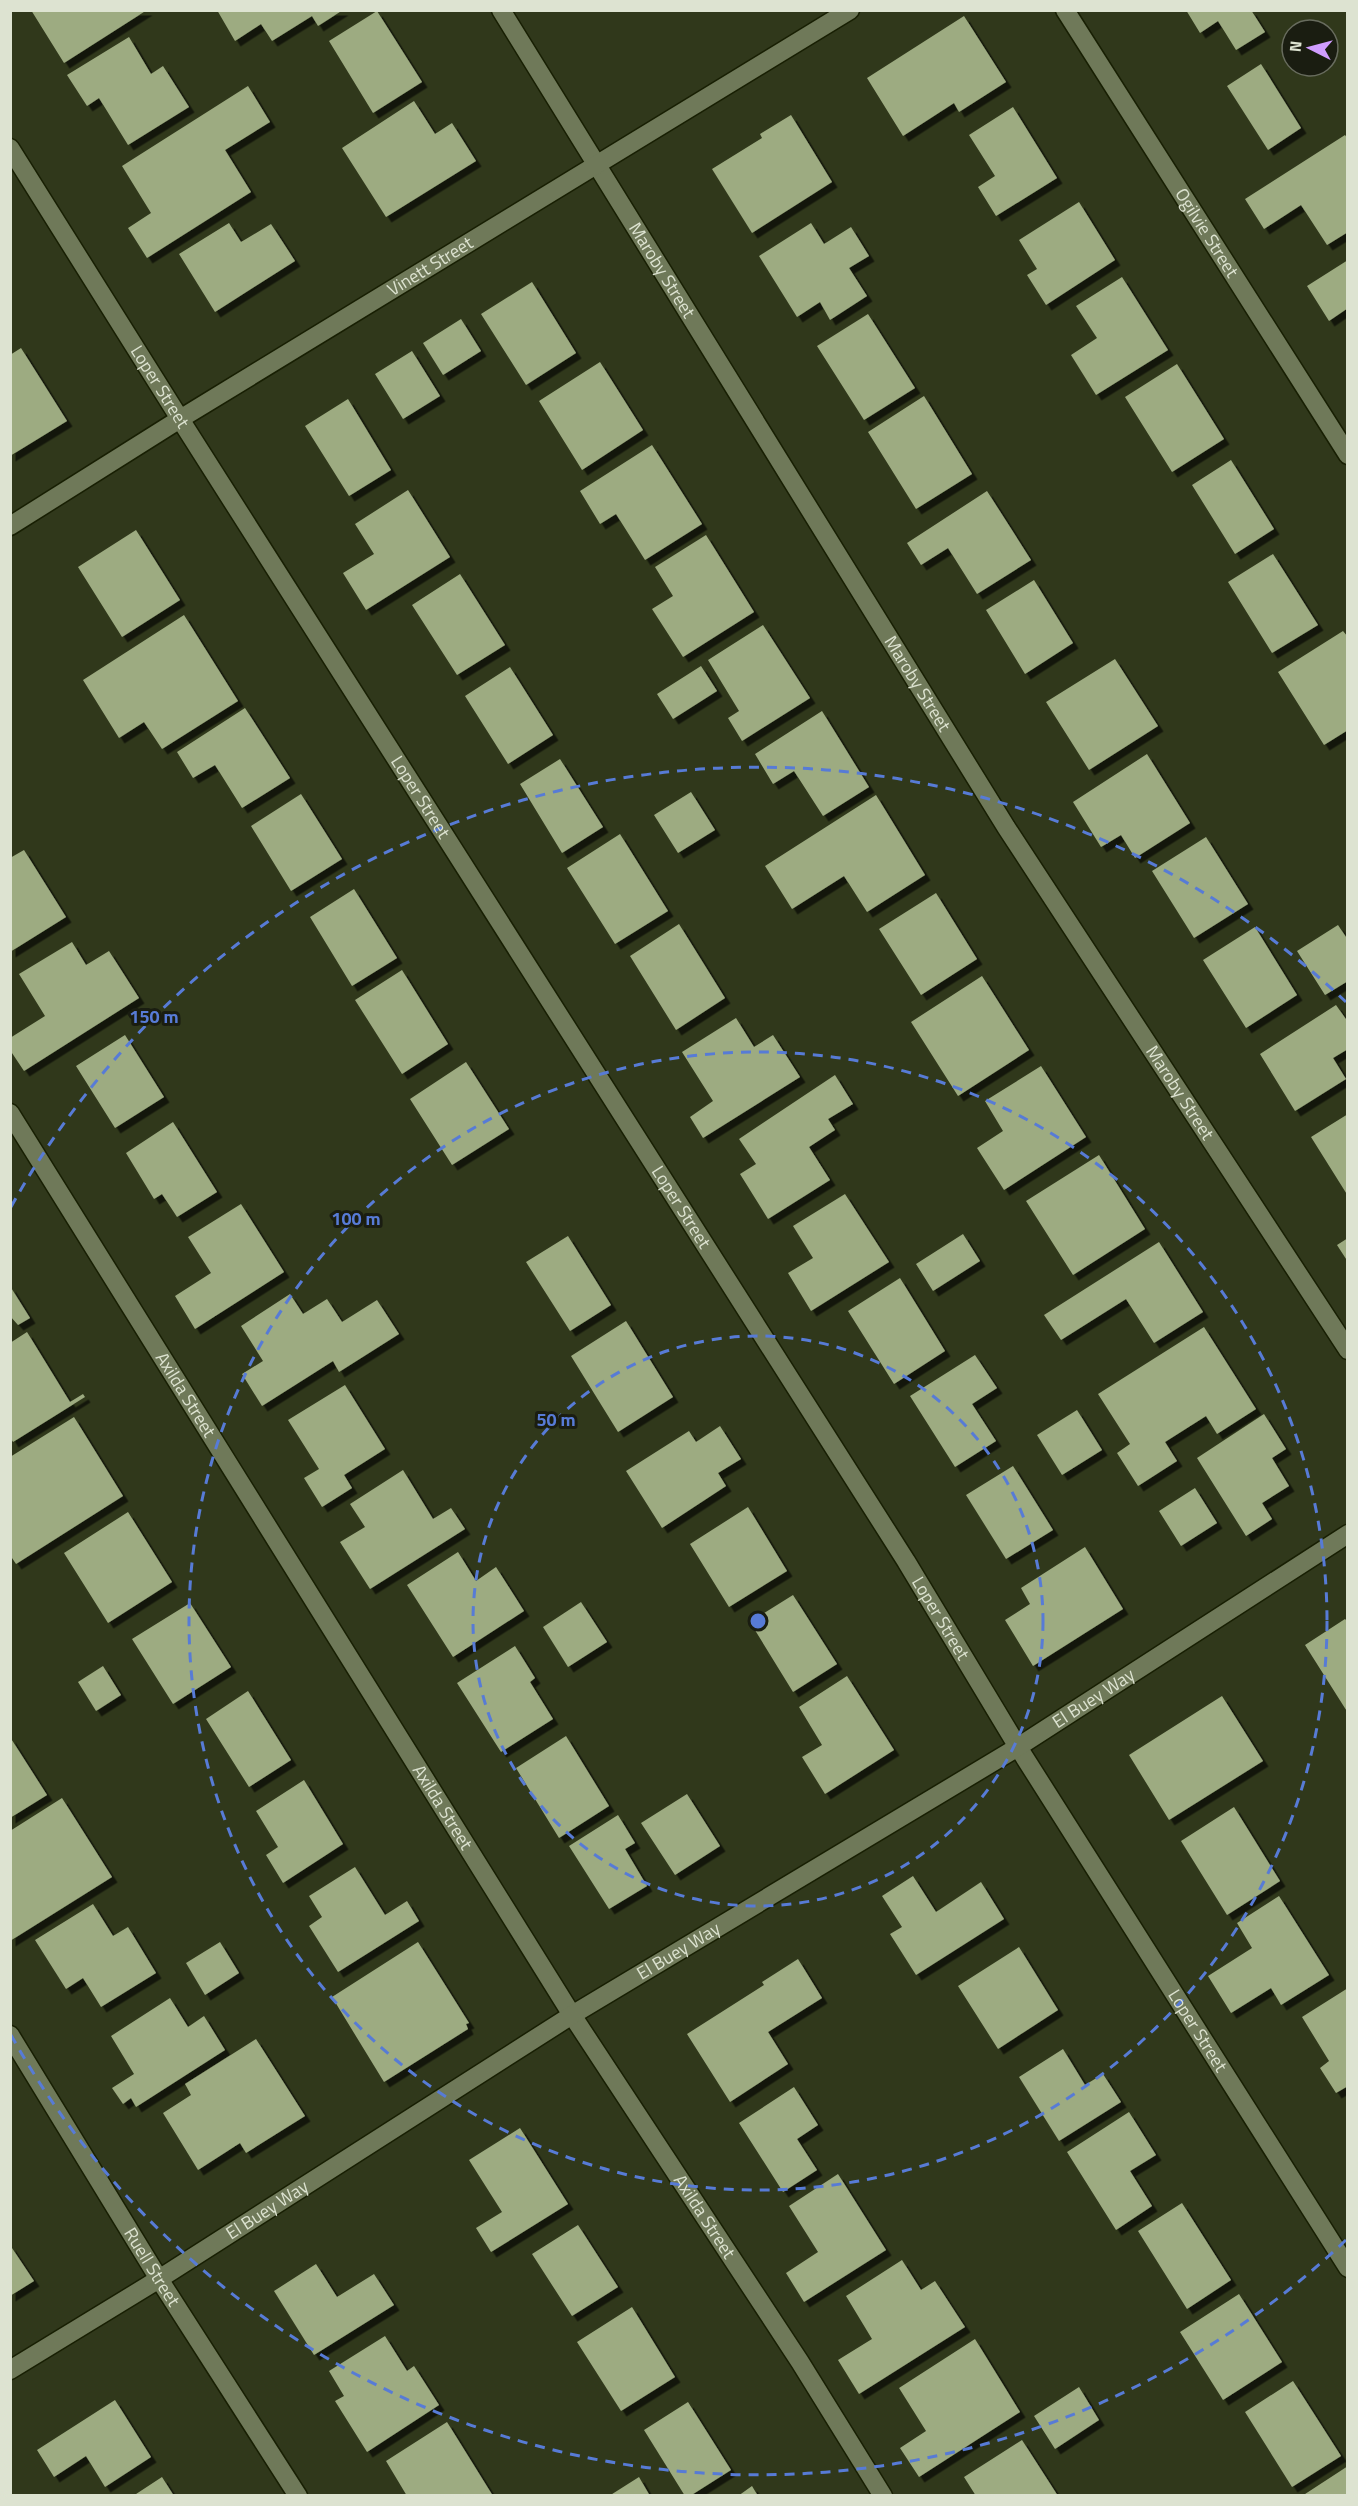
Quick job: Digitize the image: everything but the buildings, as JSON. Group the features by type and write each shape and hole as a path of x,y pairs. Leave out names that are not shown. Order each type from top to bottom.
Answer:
{"street":[{"name":"Maroby Street","path":"501,10 1005,827 1347,1350"},
{"name":"Vinett Street","path":"10,526 180,419 598,166 850,10"},
{"name":"Ogilvie Street","path":"1065,10 1347,455"},
{"name":"Loper Street","path":"10,147 180,419 906,1560 1018,1747 1347,2268"},
{"name":"Axilda Street","path":"10,1113 572,2015 800,2362 883,2496"},
{"name":"El Buey Way","path":"10,2370 159,2279 572,2015 1018,1747 1347,1534"},
{"name":"Ruell Street","path":"10,2035 159,2279 298,2496"}]}
